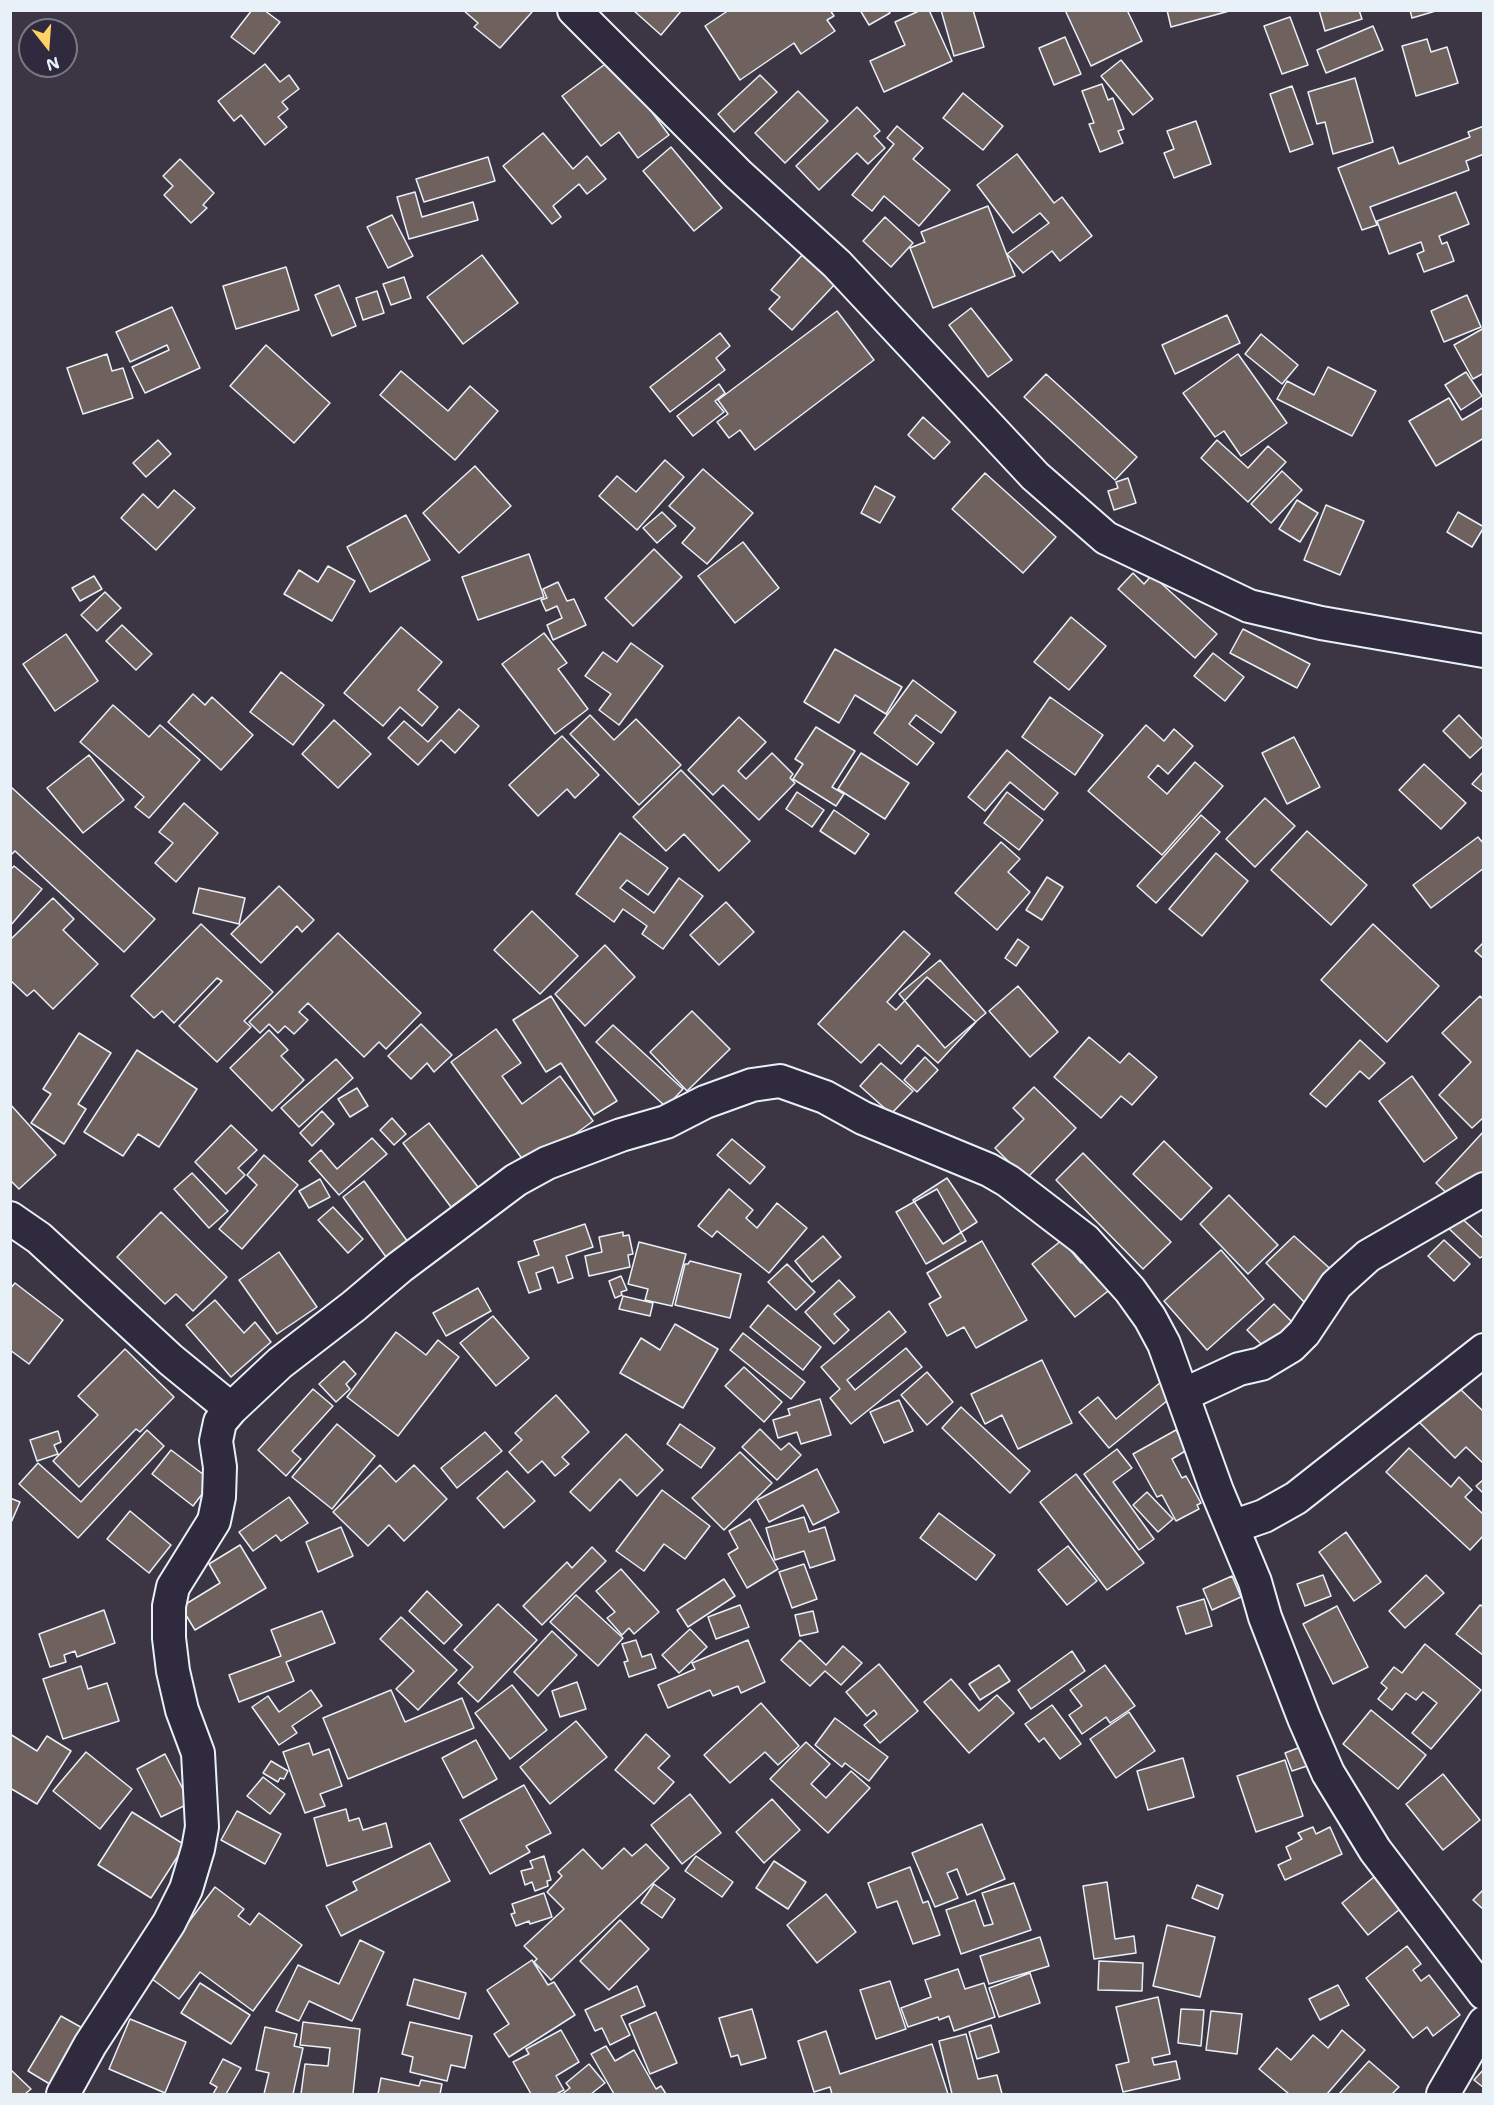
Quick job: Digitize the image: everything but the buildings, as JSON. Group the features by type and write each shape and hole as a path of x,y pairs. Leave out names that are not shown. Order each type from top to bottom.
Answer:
{"street":[{"path":"574,10 738,174 837,264 1035,476 1106,538 1249,606 1321,623 1484,651"},
{"path":"63,2094 90,2045 169,1923 186,1889 198,1849 201,1827 198,1754 182,1710 173,1671 169,1638 169,1605 173,1587 214,1521 219,1497 216,1441 220,1422 280,1363 400,1267 516,1180 547,1163 621,1135 666,1122 705,1102 752,1085 780,1081 825,1097 863,1118 989,1170 1008,1181 1085,1240 1130,1290 1164,1344 1184,1395 1200,1446 1254,1582 1265,1617 1328,1773 1375,1850 1484,1993"},
{"path":"1184,1395 1239,1369 1261,1364 1291,1346 1304,1333 1336,1285 1368,1256 1484,1189"},
{"path":"10,1218 39,1238 171,1360 231,1409"},
{"path":"1232,1527 1264,1516 1296,1498 1484,1350"},
{"path":"1443,2094 1484,2024"}]}
